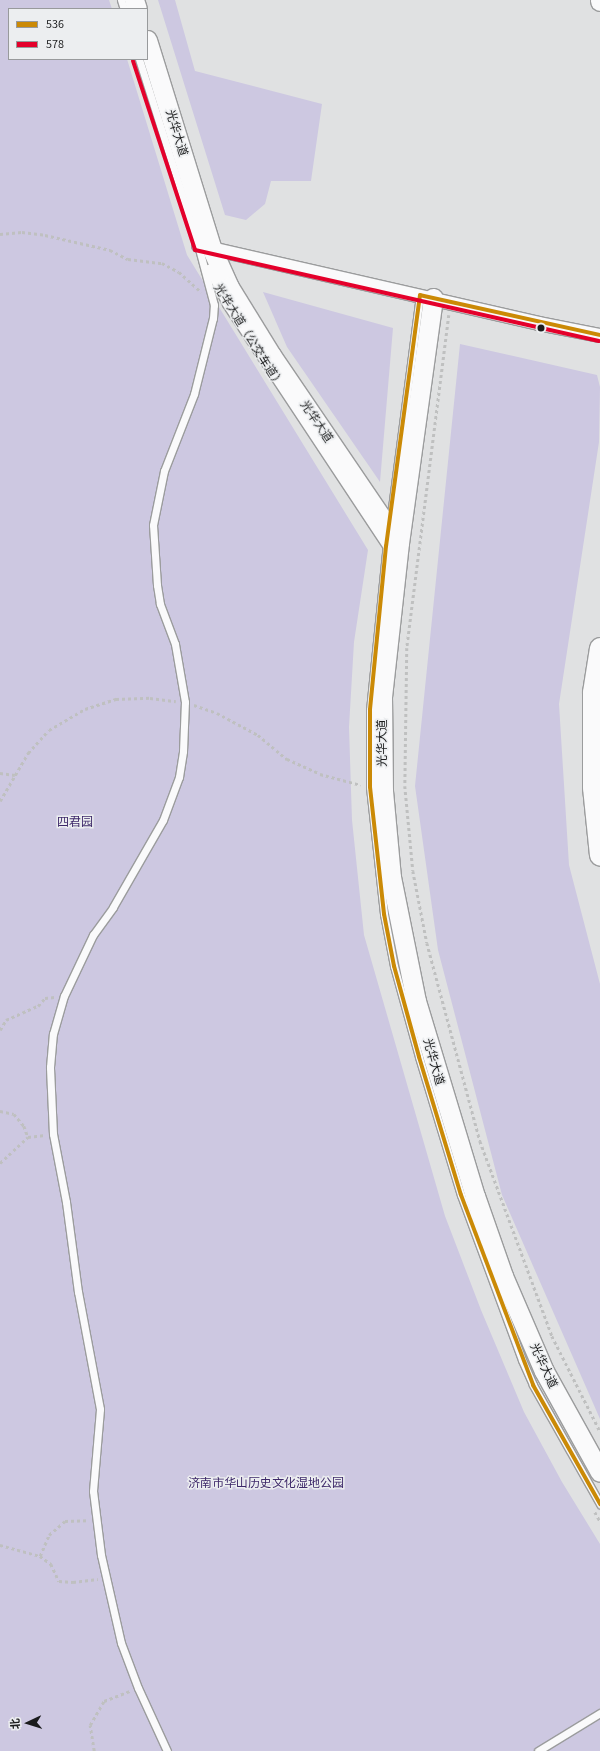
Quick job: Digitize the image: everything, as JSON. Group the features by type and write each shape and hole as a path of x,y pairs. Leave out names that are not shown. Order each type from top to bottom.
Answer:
{"main road":[{"name":"光华大道","path":"148,44 204,246 271,355 391,539 382,696 383,791 391,877 416,1001 452,1125 503,1276 544,1371 600,1472"},
{"path":"391,539 435,298"},
{"path":"600,648 593,692 593,774 600,855"}],"street":[{"path":"204,246 600,335"}],"lane":[{"path":"139,60 204,246 214,305 213,318 194,394 164,471 153,525 153,559 159,598 175,644 185,702 183,751 176,790 163,820 113,907 93,935 64,996 53,1034 50,1067 53,1134 66,1202 78,1292 100,1409 93,1491 105,1578 120,1643 138,1688 167,1751"},
{"path":"391,539 370,710 370,787 384,914 394,966 419,1057 461,1195 522,1360 536,1392 600,1504"},
{"path":"538,1751 600,1713"}],"path":[{"path":"0,234 22,232 45,235 110,250 128,259 162,263 179,272 214,305"},
{"path":"435,298 408,648 405,786 413,871 427,943 480,1141 552,1336 600,1431"},
{"path":"0,773 15,775"},
{"path":"0,1030 6,1020 38,1006 45,998 64,996"},
{"path":"0,1111 14,1114 24,1126 28,1137"},
{"path":"0,1163 28,1137 53,1134"},
{"path":"40,1556 49,1535 65,1521 96,1520"},
{"path":"0,1544 40,1556 51,1564 59,1581 73,1582 105,1578"},
{"path":"94,1751 90,1725 104,1701 138,1688"}],"green space":[{"name":"济南市华山历史文化湿地公园","path":"0,0 109,0 112,8 8,8 8,60 127,60 187,255 368,550 354,642 349,727 352,820 364,935 445,1216 481,1310 524,1412 562,1482 600,1544 600,1751 0,1751"},
{"path":"158,0 175,0 195,71 322,104 311,181 271,181 265,204 246,220 225,215"},
{"path":"263,292 393,328 380,482 287,347"},
{"path":"460,344 597,375 600,387 599,442 559,704 569,865 600,984 600,1419 502,1195 438,950 415,786"}],"transit line":[{"name":"578","path":"133,61 195,250 599,341"},
{"name":"536","path":"600,335 420,295 386,546 370,710 370,787 384,914 394,966 419,1057 461,1195 533,1385 600,1504"}],"park label":[{"name":"四君园","path":"75,823"}]}
